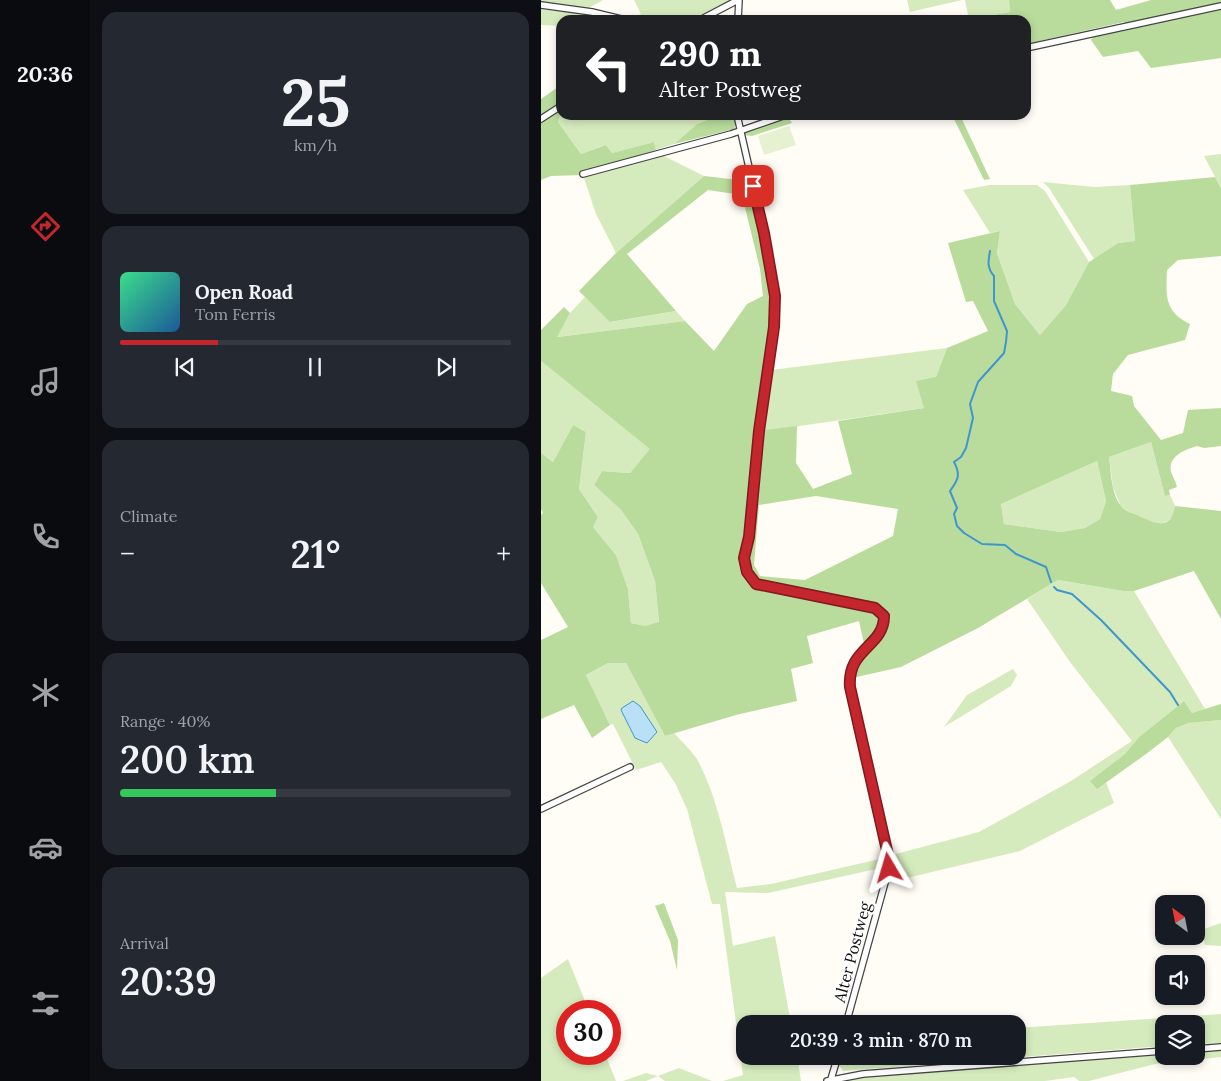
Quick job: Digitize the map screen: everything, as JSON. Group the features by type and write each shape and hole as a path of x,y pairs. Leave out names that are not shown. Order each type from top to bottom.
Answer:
{"street":[{"path":"710,15 738,0 738,15"},
{"path":"541,5 604,15"},
{"path":"1031,47 1221,6"},
{"path":"541,119 556,109"},
{"name":"Alter Postweg","path":"738,120 764,233 775,296 774,327 757,446 749,537 744,558 747,572 756,584 875,608 884,616 882,630 858,656 849,676 888,855 889,868 849,1015"},
{"path":"583,174 731,134 770,120"},
{"path":"541,809 630,768"},
{"path":"1205,1048 1221,1047"},
{"path":"829,1080 863,1074 1155,1052"},
{"path":"829,1080 835,1065"}],"green space":[{"path":"541,0 603,0 587,9 564,4 541,3"},
{"path":"634,0 731,0 702,15 639,15 641,14"},
{"path":"907,0 962,0 910,12"},
{"path":"965,0 1009,0 1010,12 995,15 968,15"},
{"path":"1009,0 1110,0 1116,10 1151,0 1221,0 1221,58 1151,68 1138,51 1103,57 1091,40 1093,36 1127,27 1124,22 1031,43 1031,15 994,15 1010,12"},
{"path":"541,9 591,15 556,15 556,26 541,25"},
{"path":"556,88 556,107 541,117 541,99"},
{"path":"556,113 556,120 558,120 558,122 581,154 606,145 612,153 654,142 656,150 583,175 551,176 541,180 541,123"},
{"path":"558,120 707,120 697,124 674,144 656,150 654,142 612,153 606,145 581,154"},
{"path":"707,120 736,120 736,123 734,129 674,144 697,124"},
{"path":"779,120 790,120 792,123 752,136 744,135 749,130"},
{"path":"954,120 962,120 990,179 984,180"},
{"path":"789,126 796,145 764,155 758,136"},
{"path":"1221,154 1221,188 1204,156"},
{"path":"662,155 704,176 616,253 596,214 583,175 605,167 623,167"},
{"path":"704,176 748,181 759,226 772,296 771,332 756,425 765,430 797,426 796,463 813,489 852,474 838,421 924,408 916,381 936,377 947,348 988,331 973,301 966,302 948,243 1000,231 997,253 1015,304 1040,335 1066,305 1089,262 1118,243 1135,241 1130,185 1215,177 1221,188 1221,256 1178,260 1167,270 1168,302 1175,314 1190,324 1185,340 1128,355 1113,374 1111,391 1132,396 1134,406 1161,440 1183,433 1188,410 1221,408 1221,446 1204,448 1197,446 1178,454 1171,466 1171,472 1177,487 1169,490 1170,495 1165,496 1151,442 1109,457 1115,495 1122,508 1128,512 1155,523 1161,523 1170,520 1175,506 1221,511 1221,619 1194,571 1134,591 1123,591 1058,580 978,628 901,667 852,678 849,666 855,654 864,644 859,621 807,636 813,663 791,669 797,701 736,715 665,736 626,663 608,663 586,675 610,725 592,738 574,705 541,719 541,640 568,627 541,583 541,515 543,513 541,509 541,453 553,462 573,425 586,432 579,489 598,517 593,527 616,555 628,589 631,623 645,626 659,622 655,581 638,534 621,510 594,485 602,471 630,473 650,449 541,361 541,330 564,307 570,313 557,337 685,321 714,351 747,304 763,296 760,269 742,195 708,190 627,254 676,311 610,322 579,291 616,253","holes":["1097,461 1106,501 1100,519 1085,528 1061,532 1004,524 1001,504","816,496 898,509 893,536 805,580 760,576 754,565 759,505"]},
{"path":"1043,182 1095,187 1130,185 1135,241 1118,243 1094,259 1049,188"},
{"path":"990,185 1037,185 1045,191 1089,262 1066,305 1040,335 1015,304 997,253 1000,231 990,233 963,190"},
{"path":"585,297 611,322 676,311 685,321 556,337 570,313"},
{"path":"947,348 924,408 765,431 771,370"},
{"path":"541,361 651,449 630,473 602,471 594,485 621,510 638,534 655,581 659,623 645,626 631,623 628,589 616,555 593,527 598,517 579,489 586,432 573,425 553,462 541,453"},
{"path":"1151,442 1165,496 1170,495 1175,507 1173,516 1170,519 1159,523 1145,520 1121,507 1113,487 1109,457"},
{"path":"1097,461 1106,501 1100,519 1085,528 1061,532 1004,524 1001,504"},
{"path":"1058,580 1123,591 1134,591 1205,709 1192,713 1184,701 1139,737 1097,789 1106,782 1114,803 1020,851 890,882 893,869 892,855 979,832 1071,781 1132,741 1070,662 1027,599"},
{"path":"608,663 626,663 665,736 674,733 697,759 716,806 737,888 771,884 884,858 885,867 768,893 725,892 733,946 775,936 789,1015 736,1015 736,1023 720,904 712,904 687,809 675,783 661,762 636,770 613,724 610,725 586,675"},
{"path":"1013,669 1017,675 1011,686 944,727 967,695"},
{"path":"1184,701 1192,713 1221,704 1221,720 1189,723 1176,728 1168,737 1146,754 1097,789 1090,781 1124,755 1139,737"},
{"path":"1221,720 1221,819 1168,737 1176,728 1189,723"},
{"path":"664,903 678,940 677,970 670,941 655,906"},
{"path":"1221,923 1221,946 1205,945 1205,929"},
{"path":"568,959 585,1000 556,1000 556,1065 609,1065 616,1081 541,1081 541,978"},
{"path":"1221,1014 1221,1043 1205,1044 1205,1015"},
{"path":"1155,1019 1155,1047 1026,1057 1026,1027"},
{"path":"1221,1050 1221,1057 1205,1059 1205,1051"},
{"path":"1155,1055 1155,1064 1089,1081 1079,1081 1074,1077 1045,1081 838,1081 865,1077"},
{"path":"742,1065 798,1065 801,1081 723,1081 743,1075"},
{"path":"839,1065 920,1065 843,1071"},
{"path":"679,1068 712,1081 665,1081 658,1076"},
{"path":"646,1073 658,1076 646,1081 623,1081"}],"water":[{"path":"633,701 640,706 657,732 647,743 635,738 621,710"}],"waterway":[{"path":"990,251 989,265 994,276 994,301 1007,331 1006,342 1004,353 978,382 970,404 973,418 966,448 961,457 954,462 958,474 955,484 950,491 957,508 954,514 957,526 964,533 982,544 1005,545 1016,554 1046,567 1051,582"},
{"path":"1054,587 1057,590 1072,594 1101,620 1170,692 1178,705"}],"route":[{"path":"753,186 764,233 775,296 774,327 756,454 749,537 744,558 747,572 756,584 875,608 884,616 882,630 858,656 849,676 888,855 889,868"}]}
